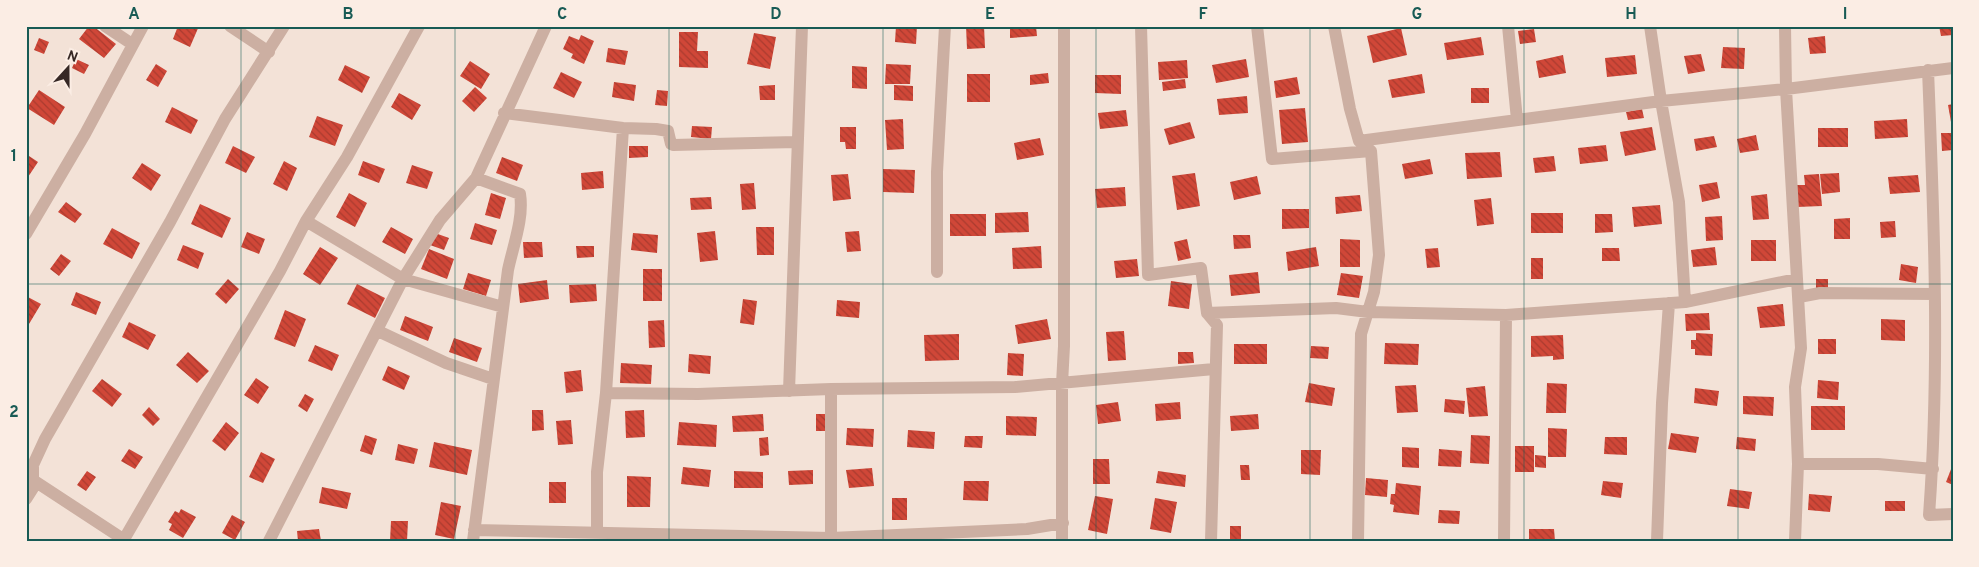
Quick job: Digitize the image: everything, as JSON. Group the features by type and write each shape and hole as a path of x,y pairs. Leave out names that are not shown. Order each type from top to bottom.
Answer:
{"street":[{"path":"105,26 132,44"},
{"path":"26,234 85,134 143,26"},
{"path":"230,26 269,52"},
{"path":"26,499 32,488 33,466 45,439 170,222 225,119 284,26"},
{"path":"32,480 123,540 280,271 306,221 347,157 419,26"},
{"path":"269,541 345,391 378,331 403,278 440,220 476,178 504,113 546,26"},
{"path":"789,391 802,26"},
{"path":"937,272 937,172 946,26"},
{"path":"1062,541 1064,26"},
{"path":"1140,26 1148,275 1201,268 1207,313 1216,325 1211,541"},
{"path":"1257,26 1272,159 1371,151"},
{"path":"1334,26 1350,109 1359,141 1371,151 1379,255 1374,292 1361,334 1358,541"},
{"path":"1508,26 1517,120"},
{"path":"1650,26 1679,202 1685,302"},
{"path":"1785,26 1786,89 1801,348 1795,387 1798,464 1796,541"},
{"path":"1359,141 1661,101 1786,89 1953,68"},
{"path":"1928,70 1932,153 1934,294 1933,469 1930,514 1953,514"},
{"path":"504,113 623,128 668,131 671,144 673,145 797,142"},
{"path":"597,536 597,472 606,393 623,128"},
{"path":"476,178 520,194 522,203 518,230 508,270 474,536 831,540 1027,529 1063,523"},
{"path":"306,221 403,278 503,307"},
{"path":"1207,313 1336,308 1368,312 1506,315 1685,302 1797,279"},
{"path":"1799,296 1820,294 1934,294"},
{"path":"1657,541 1662,412 1669,303"},
{"path":"1504,541 1506,315"},
{"path":"378,331 446,363 493,379"},
{"path":"606,393 698,394 831,389 1015,387 1214,370"},
{"path":"831,389 831,540"},
{"path":"1798,464 1878,464 1933,469"}],"building":[{"path":"89,26 93,26 116,44 104,58 79,39"},
{"path":"178,26 199,26 190,47 173,39"},
{"path":"896,26 917,26 916,44 895,42"},
{"path":"966,26 984,26 985,48 967,49"},
{"path":"1010,26 1036,26 1037,36 1010,38"},
{"path":"1939,26 1953,26 1953,35 1941,36"},
{"path":"1401,28 1407,55 1373,63 1367,36"},
{"path":"1534,29 1536,42 1520,44 1518,31"},
{"path":"679,32 698,32 697,51 708,51 708,68 679,67"},
{"path":"754,33 776,37 770,69 747,64"},
{"path":"581,35 594,41 584,64 571,58 573,54 563,49 569,36 579,40"},
{"path":"1825,36 1826,53 1810,54 1808,38"},
{"path":"1481,37 1484,55 1447,60 1444,43"},
{"path":"39,38 49,42 44,54 34,50"},
{"path":"1723,47 1745,48 1744,69 1721,68"},
{"path":"608,48 628,51 625,65 606,62"},
{"path":"1701,54 1705,71 1688,74 1684,56"},
{"path":"1563,55 1566,73 1539,78 1536,61"},
{"path":"1635,55 1637,74 1607,77 1605,58"},
{"path":"76,59 89,65 84,74 72,68"},
{"path":"1246,59 1249,77 1216,83 1212,65"},
{"path":"1187,60 1188,78 1159,80 1158,62"},
{"path":"470,61 490,74 481,89 460,76"},
{"path":"156,64 167,71 158,87 146,80"},
{"path":"886,64 911,65 910,84 885,84"},
{"path":"345,65 370,77 362,93 338,80"},
{"path":"852,66 867,67 867,89 852,88"},
{"path":"561,72 582,82 574,98 553,88"},
{"path":"1048,73 1049,83 1030,85 1030,75"},
{"path":"967,74 990,74 990,102 967,102"},
{"path":"1422,74 1425,93 1392,98 1388,80"},
{"path":"1095,75 1121,75 1121,94 1095,93"},
{"path":"1297,77 1300,94 1276,98 1274,81"},
{"path":"1185,79 1186,88 1163,91 1162,82"},
{"path":"614,82 636,85 634,101 612,97"},
{"path":"775,85 775,100 760,100 759,86"},
{"path":"894,85 913,86 913,101 894,100"},
{"path":"475,87 487,98 474,112 462,101"},
{"path":"1471,88 1489,88 1489,103 1471,103"},
{"path":"39,90 65,107 54,125 27,108"},
{"path":"657,90 668,91 667,106 655,105"},
{"path":"399,93 421,105 412,120 391,107"},
{"path":"1247,96 1248,113 1219,115 1217,99"},
{"path":"1953,104 1953,122 1951,122 1948,105"},
{"path":"172,107 198,120 191,134 165,122"},
{"path":"1305,108 1308,142 1282,144 1279,110"},
{"path":"1642,109 1644,118 1628,120 1626,112"},
{"path":"1126,110 1128,126 1100,129 1098,113"},
{"path":"317,116 343,125 335,146 309,137"},
{"path":"903,119 904,149 887,150 885,120"},
{"path":"1907,119 1908,137 1875,139 1874,121"},
{"path":"1190,122 1195,138 1169,145 1164,129"},
{"path":"692,126 712,127 711,139 691,137"},
{"path":"840,127 856,127 856,149 846,149 845,142 840,142"},
{"path":"1652,127 1656,150 1625,156 1620,132"},
{"path":"1818,128 1848,128 1848,147 1818,147"},
{"path":"1941,133 1953,133 1953,150 1942,151"},
{"path":"1756,135 1759,150 1740,153 1737,139"},
{"path":"1714,136 1717,147 1696,151 1694,139"},
{"path":"1040,138 1044,155 1017,160 1014,143"},
{"path":"1606,145 1608,161 1580,164 1578,148"},
{"path":"233,146 255,157 246,173 225,163"},
{"path":"629,146 648,146 648,157 629,158"},
{"path":"1500,152 1502,177 1467,179 1465,153"},
{"path":"26,154 38,162 26,180"},
{"path":"1554,156 1556,171 1535,173 1533,158"},
{"path":"502,157 523,165 517,181 496,173"},
{"path":"1430,159 1433,174 1405,179 1402,164"},
{"path":"284,161 297,168 287,191 273,184"},
{"path":"363,161 385,169 379,183 358,175"},
{"path":"142,163 161,175 151,191 132,178"},
{"path":"412,165 433,172 427,189 406,183"},
{"path":"883,169 915,170 914,193 883,192"},
{"path":"603,171 604,188 582,190 581,173"},
{"path":"1195,173 1200,206 1177,210 1172,176"},
{"path":"1839,173 1840,192 1822,194 1820,174"},
{"path":"848,174 851,199 833,201 831,175"},
{"path":"1819,174 1822,206 1797,207 1796,185 1805,185 1804,175"},
{"path":"1918,175 1920,192 1890,194 1888,177"},
{"path":"1257,176 1261,194 1234,200 1230,182"},
{"path":"1717,182 1720,198 1702,202 1699,185"},
{"path":"754,183 756,209 742,210 740,184"},
{"path":"1125,187 1126,206 1097,208 1095,189"},
{"path":"349,193 367,203 355,227 336,217"},
{"path":"491,193 506,198 500,219 485,215"},
{"path":"1767,194 1769,219 1753,220 1751,196"},
{"path":"1360,195 1362,211 1336,214 1335,197"},
{"path":"711,197 712,209 691,210 690,198"},
{"path":"1491,198 1494,224 1477,226 1474,200"},
{"path":"66,202 82,214 75,223 58,212"},
{"path":"200,204 231,218 222,238 191,224"},
{"path":"1660,205 1662,224 1634,227 1632,207"},
{"path":"1282,209 1309,209 1309,228 1282,229"},
{"path":"1028,212 1029,232 995,233 995,213"},
{"path":"1531,213 1563,213 1563,233 1531,233"},
{"path":"950,214 986,214 986,236 950,236"},
{"path":"1595,214 1612,214 1613,232 1595,233"},
{"path":"1722,216 1723,240 1706,241 1705,217"},
{"path":"1850,218 1850,239 1834,239 1834,219"},
{"path":"1895,221 1896,237 1881,238 1880,222"},
{"path":"475,223 497,230 492,245 470,239"},
{"path":"391,227 413,239 405,254 382,242"},
{"path":"756,227 774,227 774,255 757,255"},
{"path":"112,228 140,243 132,259 103,244"},
{"path":"715,231 718,260 700,262 697,233"},
{"path":"859,231 861,251 847,252 845,232"},
{"path":"247,232 265,239 259,254 241,247"},
{"path":"435,233 449,238 444,250 430,245"},
{"path":"633,233 658,235 657,253 631,250"},
{"path":"1233,235 1250,235 1251,248 1234,249"},
{"path":"1187,239 1191,258 1178,261 1174,242"},
{"path":"1340,239 1360,240 1360,267 1340,267"},
{"path":"1751,240 1776,240 1776,261 1751,261"},
{"path":"523,242 542,242 543,257 524,258"},
{"path":"183,245 204,253 198,269 177,260"},
{"path":"576,246 594,246 594,257 577,258"},
{"path":"1041,246 1042,268 1013,269 1012,248"},
{"path":"320,247 338,258 320,285 303,274"},
{"path":"1316,247 1319,266 1288,271 1286,252"},
{"path":"1715,247 1717,265 1693,267 1691,250"},
{"path":"1438,248 1440,267 1427,268 1425,249"},
{"path":"1602,248 1619,248 1620,261 1602,261"},
{"path":"429,249 454,259 447,279 421,269"},
{"path":"61,254 71,261 59,276 50,269"},
{"path":"1531,258 1543,258 1543,279 1531,279"},
{"path":"1137,259 1139,276 1116,278 1114,261"},
{"path":"1901,264 1918,267 1916,283 1899,280"},
{"path":"643,269 662,269 662,301 643,301"},
{"path":"1258,272 1260,293 1231,296 1229,275"},
{"path":"468,273 491,280 486,296 463,289"},
{"path":"1341,273 1363,276 1359,298 1337,295"},
{"path":"228,279 239,289 226,304 215,294"},
{"path":"1816,279 1828,279 1828,291 1816,291"},
{"path":"547,280 549,299 520,303 518,284"},
{"path":"1171,281 1192,284 1189,309 1168,306"},
{"path":"357,284 385,298 375,318 347,304"},
{"path":"596,284 597,301 570,303 569,285"},
{"path":"76,292 101,302 96,315 71,305"},
{"path":"26,296 41,304 26,329"},
{"path":"743,299 757,301 754,325 740,323"},
{"path":"837,300 860,302 859,318 836,316"},
{"path":"1783,304 1785,326 1760,328 1757,307"},
{"path":"285,310 306,319 295,347 274,339"},
{"path":"1709,313 1710,330 1686,331 1685,314"},
{"path":"405,316 433,327 428,341 400,330"},
{"path":"1047,319 1051,339 1018,344 1015,325"},
{"path":"1881,319 1905,320 1905,341 1881,340"},
{"path":"664,320 665,347 649,348 648,321"},
{"path":"129,322 156,335 148,350 122,337"},
{"path":"1124,331 1126,360 1108,361 1106,332"},
{"path":"1696,333 1713,334 1712,356 1695,355 1695,349 1691,349 1691,340 1696,340"},
{"path":"959,334 959,360 925,361 924,335"},
{"path":"1563,335 1564,359 1553,360 1553,356 1531,357 1531,336"},
{"path":"454,338 482,348 477,362 449,352"},
{"path":"1818,339 1836,339 1836,354 1818,354"},
{"path":"1385,343 1419,344 1418,365 1384,364"},
{"path":"1234,344 1267,344 1267,364 1234,364"},
{"path":"315,345 339,355 332,371 308,361"},
{"path":"1311,346 1329,347 1328,359 1310,358"},
{"path":"188,352 209,371 197,383 176,365"},
{"path":"1178,352 1193,352 1194,363 1178,364"},
{"path":"1008,353 1024,354 1023,376 1007,375"},
{"path":"689,354 711,356 710,374 688,372"},
{"path":"621,363 652,365 651,384 620,383"},
{"path":"388,366 410,376 404,390 382,380"},
{"path":"581,370 583,391 566,393 564,372"},
{"path":"256,378 269,387 258,404 244,395"},
{"path":"102,379 122,394 112,407 92,391"},
{"path":"1818,380 1839,382 1838,400 1817,398"},
{"path":"1309,383 1335,388 1332,406 1305,402"},
{"path":"1547,383 1567,384 1566,413 1546,413"},
{"path":"1416,385 1418,412 1397,413 1395,386"},
{"path":"1485,386 1488,416 1469,417 1466,388"},
{"path":"1695,388 1719,391 1717,406 1694,403"},
{"path":"305,394 314,399 307,412 298,406"},
{"path":"1743,396 1774,397 1773,416 1743,414"},
{"path":"1445,399 1465,401 1464,414 1444,412"},
{"path":"1118,402 1121,421 1098,424 1096,405"},
{"path":"1180,402 1181,419 1156,421 1155,404"},
{"path":"1811,406 1845,406 1845,430 1811,430"},
{"path":"149,407 160,419 153,426 142,415"},
{"path":"532,410 543,410 544,430 532,431"},
{"path":"644,410 645,437 626,438 625,411"},
{"path":"763,414 764,431 733,432 732,416"},
{"path":"816,414 826,414 826,431 816,431"},
{"path":"1258,414 1259,429 1231,431 1230,416"},
{"path":"1006,416 1037,417 1036,436 1006,435"},
{"path":"571,420 573,444 558,445 556,421"},
{"path":"226,422 239,433 225,451 212,441"},
{"path":"679,422 717,425 716,447 677,445"},
{"path":"847,428 874,429 873,447 846,445"},
{"path":"1548,428 1567,429 1566,457 1548,457"},
{"path":"908,430 935,432 934,449 907,447"},
{"path":"1671,433 1699,437 1696,453 1668,449"},
{"path":"365,435 377,439 372,455 360,451"},
{"path":"1471,435 1490,436 1489,464 1470,463"},
{"path":"965,436 983,436 982,448 964,447"},
{"path":"768,437 769,455 760,456 759,438"},
{"path":"1605,437 1627,437 1627,455 1604,454"},
{"path":"1737,437 1756,439 1755,451 1736,449"},
{"path":"434,442 472,450 467,475 429,467"},
{"path":"398,444 418,449 414,464 395,460"},
{"path":"1515,446 1534,446 1534,472 1515,472"},
{"path":"1402,447 1419,448 1419,468 1402,467"},
{"path":"129,449 143,457 135,469 121,461"},
{"path":"1439,449 1462,451 1461,467 1438,466"},
{"path":"1301,450 1321,450 1320,475 1301,474"},
{"path":"261,452 275,459 263,483 249,477"},
{"path":"1535,455 1546,456 1546,468 1535,467"},
{"path":"1093,459 1109,459 1110,484 1093,484"},
{"path":"1953,464 1953,485 1946,482"},
{"path":"1240,465 1249,465 1250,480 1241,480"},
{"path":"683,467 711,470 709,487 681,484"},
{"path":"872,468 874,486 849,488 846,470"},
{"path":"813,470 813,484 789,485 788,471"},
{"path":"87,471 96,477 86,491 77,485"},
{"path":"734,471 763,472 763,488 734,488"},
{"path":"1158,471 1186,475 1185,487 1156,483"},
{"path":"627,476 651,477 650,507 627,507"},
{"path":"1366,478 1388,480 1387,497 1365,495"},
{"path":"964,481 989,481 988,501 963,500"},
{"path":"1603,481 1623,483 1621,498 1601,495"},
{"path":"549,482 566,482 566,503 549,503"},
{"path":"1396,483 1421,486 1419,515 1393,512 1394,505 1390,504 1391,494 1395,494"},
{"path":"322,487 351,493 347,509 319,503"},
{"path":"1730,489 1752,492 1749,509 1727,506"},
{"path":"1809,494 1832,496 1830,512 1808,510"},
{"path":"1095,496 1113,499 1107,534 1088,530"},
{"path":"892,498 907,498 907,520 892,520"},
{"path":"1155,498 1177,502 1171,533 1150,529"},
{"path":"1885,501 1905,501 1905,511 1885,511"},
{"path":"441,502 461,506 454,539 435,535"},
{"path":"181,509 196,517 183,538 169,530 172,524 168,522 175,511 179,513"},
{"path":"1439,510 1460,511 1459,524 1438,523"},
{"path":"232,515 245,522 235,540 222,533"},
{"path":"391,521 408,521 407,541 390,541"},
{"path":"1230,526 1241,526 1241,541 1230,541"},
{"path":"319,529 321,541 298,541 297,531"},
{"path":"1529,529 1554,529 1555,541 1529,541"}]}
